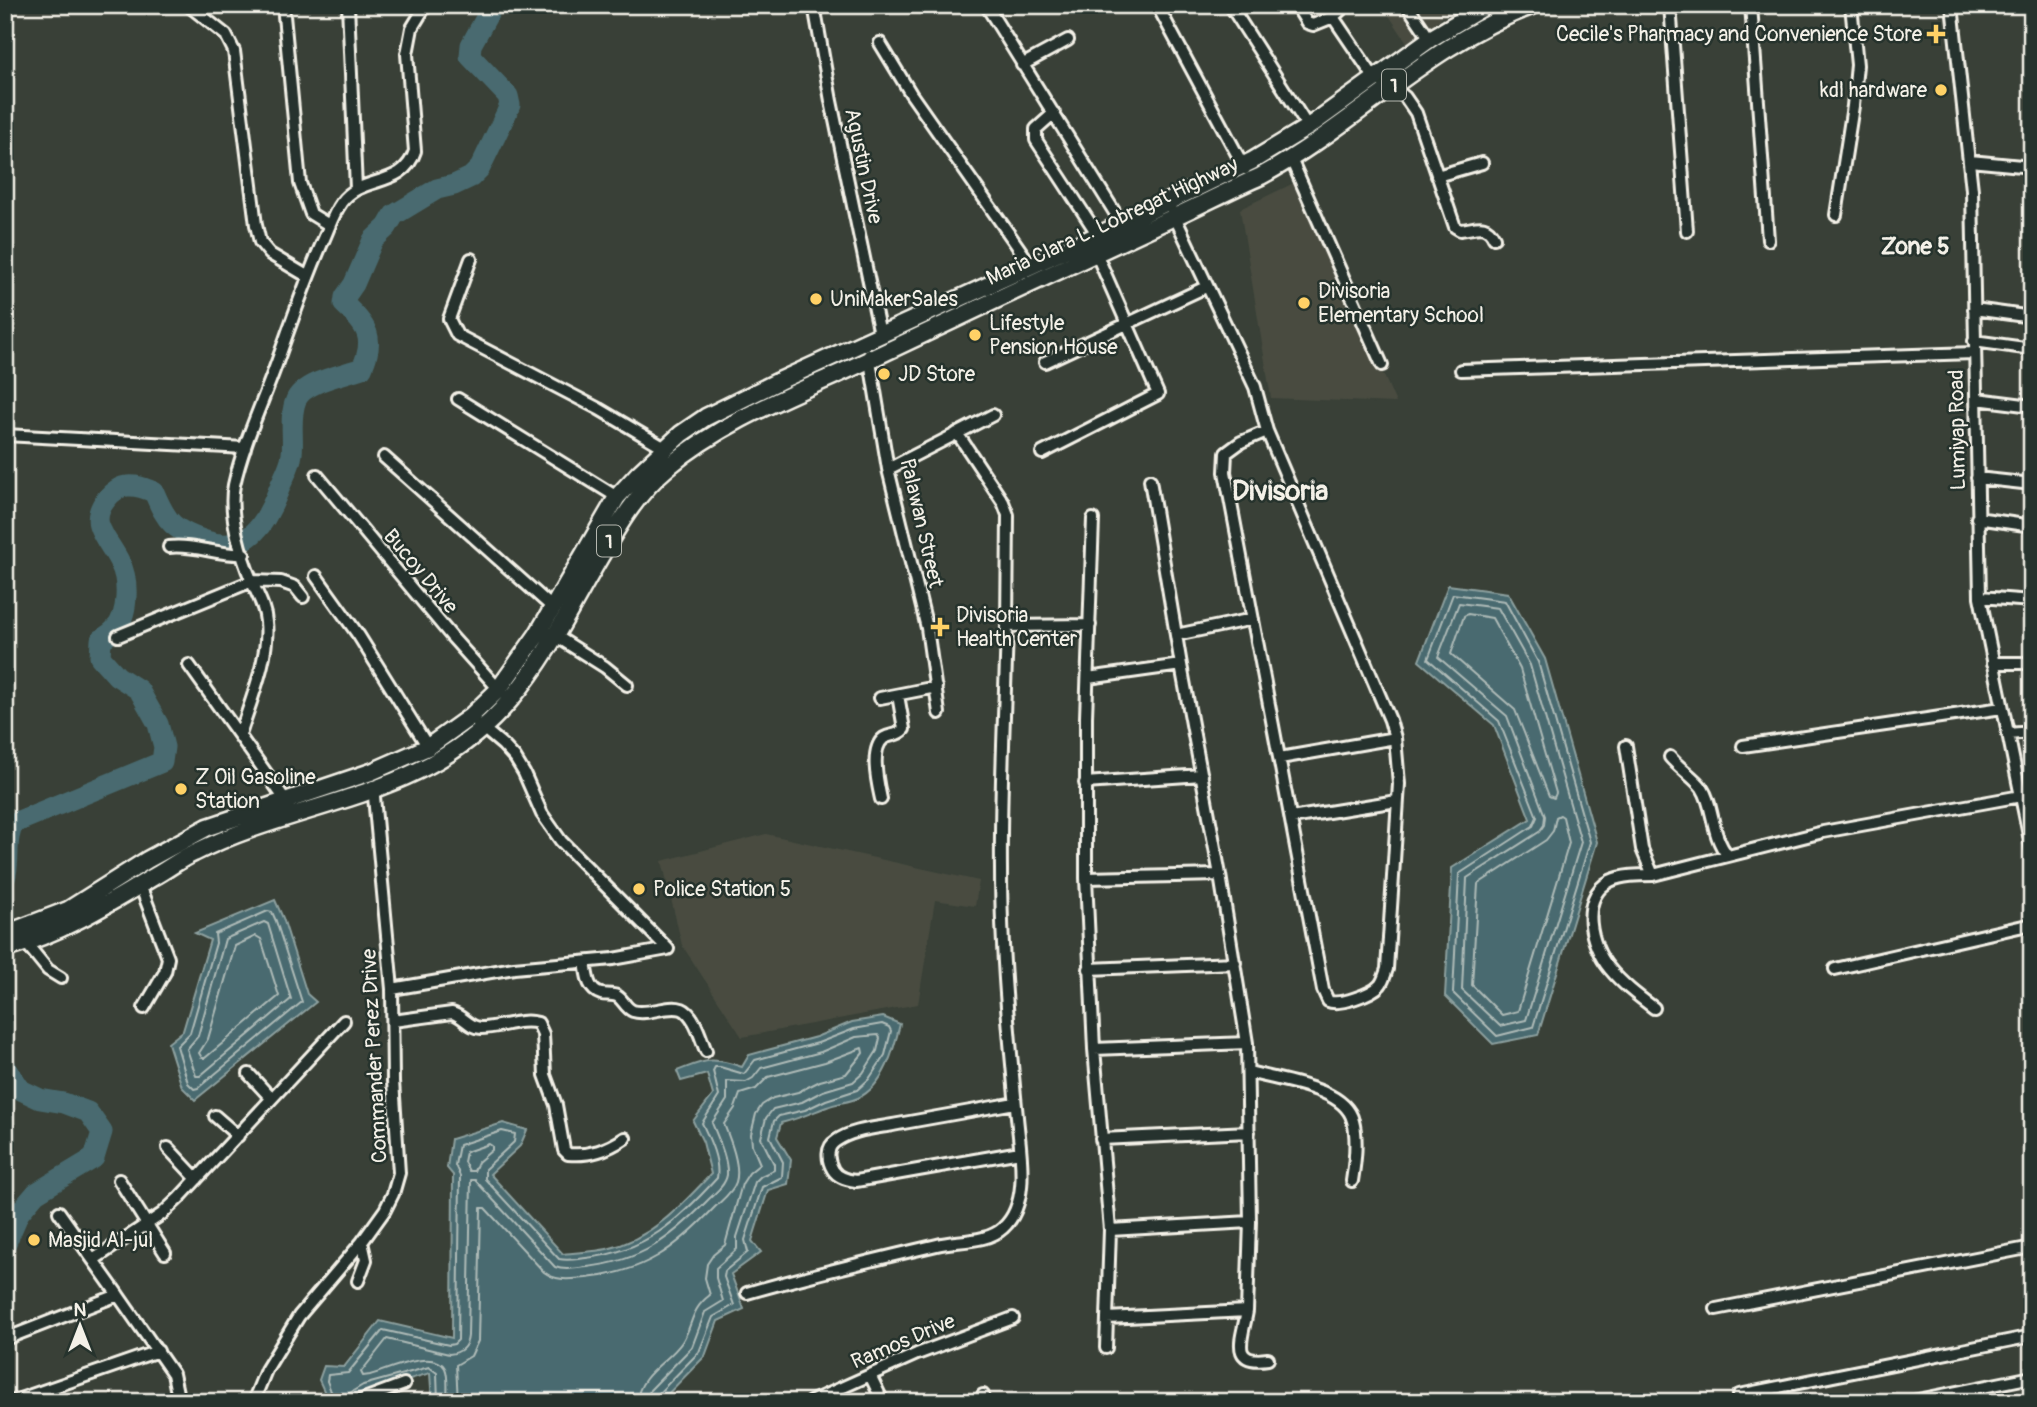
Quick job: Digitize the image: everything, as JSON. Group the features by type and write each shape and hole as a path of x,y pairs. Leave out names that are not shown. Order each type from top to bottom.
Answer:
{"highway":[{"name":"Maria Clara L. Lobregat Highway","path":"5,949 61,930 191,854 225,839 373,790 414,773 446,755 484,728 504,695 517,666 617,497 664,448 706,417 1030,264 1122,224 1242,165 1308,127 1430,39 1487,5"},
{"name":"Maria Clara L. Lobregat Highway","path":"5,934 68,910 147,860 208,827 371,772 428,747 504,695 556,636 631,506 667,468 716,433 748,414 1252,180 1291,159 1446,50 1486,26 1534,5"}],"street":[{"path":"188,5 226,35 234,51 260,243 270,254 307,276"},
{"path":"283,5 300,183 311,214 329,225"},
{"path":"348,5 356,189"},
{"path":"240,735 267,633 264,610 252,582 236,526 233,511 234,486 307,276 340,204 356,189 389,178 411,164 415,151 407,54 412,28 426,5"},
{"name":"Agustin Drive","path":"814,5 873,338"},
{"path":"986,5 1122,224"},
{"path":"1157,5 1252,180"},
{"path":"1230,5 1308,127"},
{"path":"1296,5 1310,25 1333,17 1346,5"},
{"path":"1407,5 1430,39"},
{"path":"1670,5 1687,232"},
{"path":"1751,5 1768,240"},
{"path":"1836,215 1857,65 1851,5"},
{"name":"Lumiyap Road","path":"1952,5 1970,161 1980,597 2032,850"},
{"path":"1333,17 1375,79 1405,97 1416,113 1455,227 1460,230 1484,227 1490,230 1494,238"},
{"path":"1022,65 1069,40"},
{"path":"880,43 911,94 1030,264"},
{"path":"1054,113 1035,129 1036,140 1098,235"},
{"path":"1291,159 1382,365"},
{"path":"1970,161 2032,167"},
{"path":"1437,176 1482,163"},
{"path":"1167,202 1255,387 1267,431 1395,738 1397,802 1387,969 1381,984 1374,989 1338,1003 1328,1001 1323,990 1224,462 1226,453 1233,447 1267,431"},
{"path":"1042,453 1158,394 1096,253"},
{"path":"471,259 449,319 457,335 599,409 664,448"},
{"path":"1045,362 1206,286"},
{"path":"1974,309 2032,317"},
{"name":"Palawan Street","path":"873,338 870,359 888,469 927,628 939,713"},
{"path":"1974,341 2032,349"},
{"path":"1461,370 1974,353"},
{"path":"458,399 617,497"},
{"path":"1977,399 2032,406"},
{"path":"888,469 993,415"},
{"path":"747,1293 832,1269 944,1243 991,1236 1002,1229 1015,1211 1020,1197 1020,1152 1002,918 1001,868 1007,515 1003,502 957,433"},
{"path":"5,435 245,448"},
{"path":"384,457 553,608"},
{"name":"Bucoy Drive","path":"317,475 504,695"},
{"path":"1977,478 2032,484"},
{"path":"1150,480 1247,1043 1250,1222 1247,1311 1241,1354 1247,1360 1268,1359"},
{"path":"1977,518 2032,526"},
{"path":"1093,519 1085,783 1086,878 1094,1049 1110,1230 1106,1348"},
{"path":"169,547 179,546 233,555 242,549"},
{"path":"316,576 359,636 428,747"},
{"path":"118,636 252,582 281,582 295,587 303,597"},
{"path":"1980,597 2032,601"},
{"path":"1176,635 1253,619"},
{"path":"1007,626 1090,625"},
{"path":"556,636 606,667 627,685"},
{"path":"1993,663 2032,663"},
{"path":"189,665 296,816"},
{"path":"1088,678 1181,665"},
{"path":"880,698 936,687"},
{"path":"881,799 876,756 879,744 884,738 898,735 904,729 898,695"},
{"path":"1743,746 2003,708"},
{"path":"392,989 514,968 668,949 561,841 542,814 515,758 470,717"},
{"path":"2008,734 2032,732"},
{"path":"1280,758 1395,738"},
{"path":"1626,746 1643,849 1653,875"},
{"path":"1670,757 1704,791 1715,832 1728,856"},
{"name":"Commander Perez Drive","path":"253,1402 271,1362 299,1316 385,1210 399,1172 393,1081 392,989 371,772"},
{"path":"1085,783 1202,775"},
{"path":"1654,1008 1626,986 1607,966 1596,946 1591,921 1592,907 1601,888 1610,881 1622,877 1653,875 1823,832 2021,796"},
{"path":"1291,818 1397,802"},
{"path":"1086,878 1220,874"},
{"path":"141,885 168,958 165,972 144,1008"},
{"path":"1835,969 2032,924"},
{"path":"26,943 48,970 61,978"},
{"path":"585,961 591,988 595,992 618,996 629,1010 638,1012 682,1009 693,1021 706,1051"},
{"path":"1089,969 1235,963"},
{"path":"393,1021 452,1013 460,1015 470,1025 478,1028 538,1023 543,1030 545,1075 560,1117 564,1150 568,1154 586,1155 608,1148 625,1138"},
{"path":"93,1260 162,1214 344,1021"},
{"path":"1094,1049 1247,1043"},
{"path":"1249,1072 1320,1090 1345,1105 1353,1119 1355,1133 1352,1181"},
{"path":"249,1074 271,1098"},
{"path":"1015,1104 869,1130 837,1140 828,1152 834,1172 842,1178 856,1181 1020,1152"},
{"path":"215,1116 238,1136"},
{"path":"1101,1139 1249,1132"},
{"path":"167,1148 197,1179"},
{"path":"119,1180 165,1253"},
{"path":"59,1212 173,1374 179,1402"},
{"path":"1110,1230 1250,1222"},
{"path":"358,1281 366,1260 362,1241"},
{"path":"1716,1309 2032,1247"},
{"path":"5,1339 118,1294"},
{"path":"1107,1318 1247,1311"},
{"name":"Ramos Drive","path":"810,1402 917,1354 1013,1318"},
{"path":"1739,1395 2032,1336"},
{"path":"11,1402 158,1351"},
{"path":"870,1375 883,1402"},
{"path":"1908,1402 2032,1377"},
{"path":"356,1402 404,1384"}],"shaded area":[{"path":"1382,5 1458,5 1408,44"},
{"name":"Divisoria Elementary School","path":"1298,181 1396,403 1271,398 1240,209"},
{"path":"766,834 979,881 975,906 935,900 918,1004 742,1037 682,945 662,861"}],"water":[{"path":"1448,585 1508,593 1545,659 1597,842 1538,1035 1493,1044 1445,996 1452,868 1530,819 1494,725 1419,661"},
{"path":"275,900 307,994 316,1002 195,1100 182,1087 168,1043 183,1031 210,940 195,933"},
{"path":"883,1017 900,1024 887,1066 875,1084 858,1098 781,1123 777,1137 791,1160 788,1184 768,1190 752,1241 761,1252 731,1274 744,1309 718,1321 705,1356 660,1402 432,1402 430,1373 365,1392 351,1400 329,1402 319,1380 324,1366 344,1367 380,1321 452,1338 453,1175 447,1168 451,1139 503,1123 527,1130 520,1146 490,1174 563,1254 607,1249 638,1238 664,1220 711,1174 703,1142 693,1121 713,1095 707,1074 681,1081 677,1071 709,1061 723,1061 742,1067 749,1055 816,1037 852,1022"}],"waterway":[{"path":"5,878 9,836 14,823 162,762 164,747 158,724 139,690 117,676 100,657 101,640 119,624 126,598 123,570 99,525 102,506 116,490 132,486 154,492 172,524 206,541 235,543 256,531 270,510 290,462 293,413 300,393 325,379 362,368 369,340 363,326 344,304 373,240 387,227 394,215 437,189 471,177 480,168 506,114 510,105 508,96 470,56 471,45 493,5"},
{"path":"5,1066 21,1090 40,1099 64,1103 88,1112 102,1132 94,1158 36,1193 19,1213 5,1245"}],"place":[{"name":"Cecile's Pharmacy and Convenience Store","path":"1936,34"},
{"name":"kdl hardware","path":"1941,90"},
{"name":"UniMakerSales","path":"816,299"},
{"name":"Divisoria Elementary School","path":"1304,303"},
{"name":"Lifestyle Pension House","path":"975,335"},
{"name":"JD Store","path":"884,374"},
{"name":"Divisoria Health Center","path":"940,627"},
{"name":"Z Oil Gasoline Station","path":"181,789"},
{"name":"Police Station 5","path":"639,889"},
{"name":"Masjid Al-jul","path":"34,1240"}],"district":[{"name":"Zone 5","path":"1915,246"},
{"name":"Divisoria","path":"1280,490"}]}
